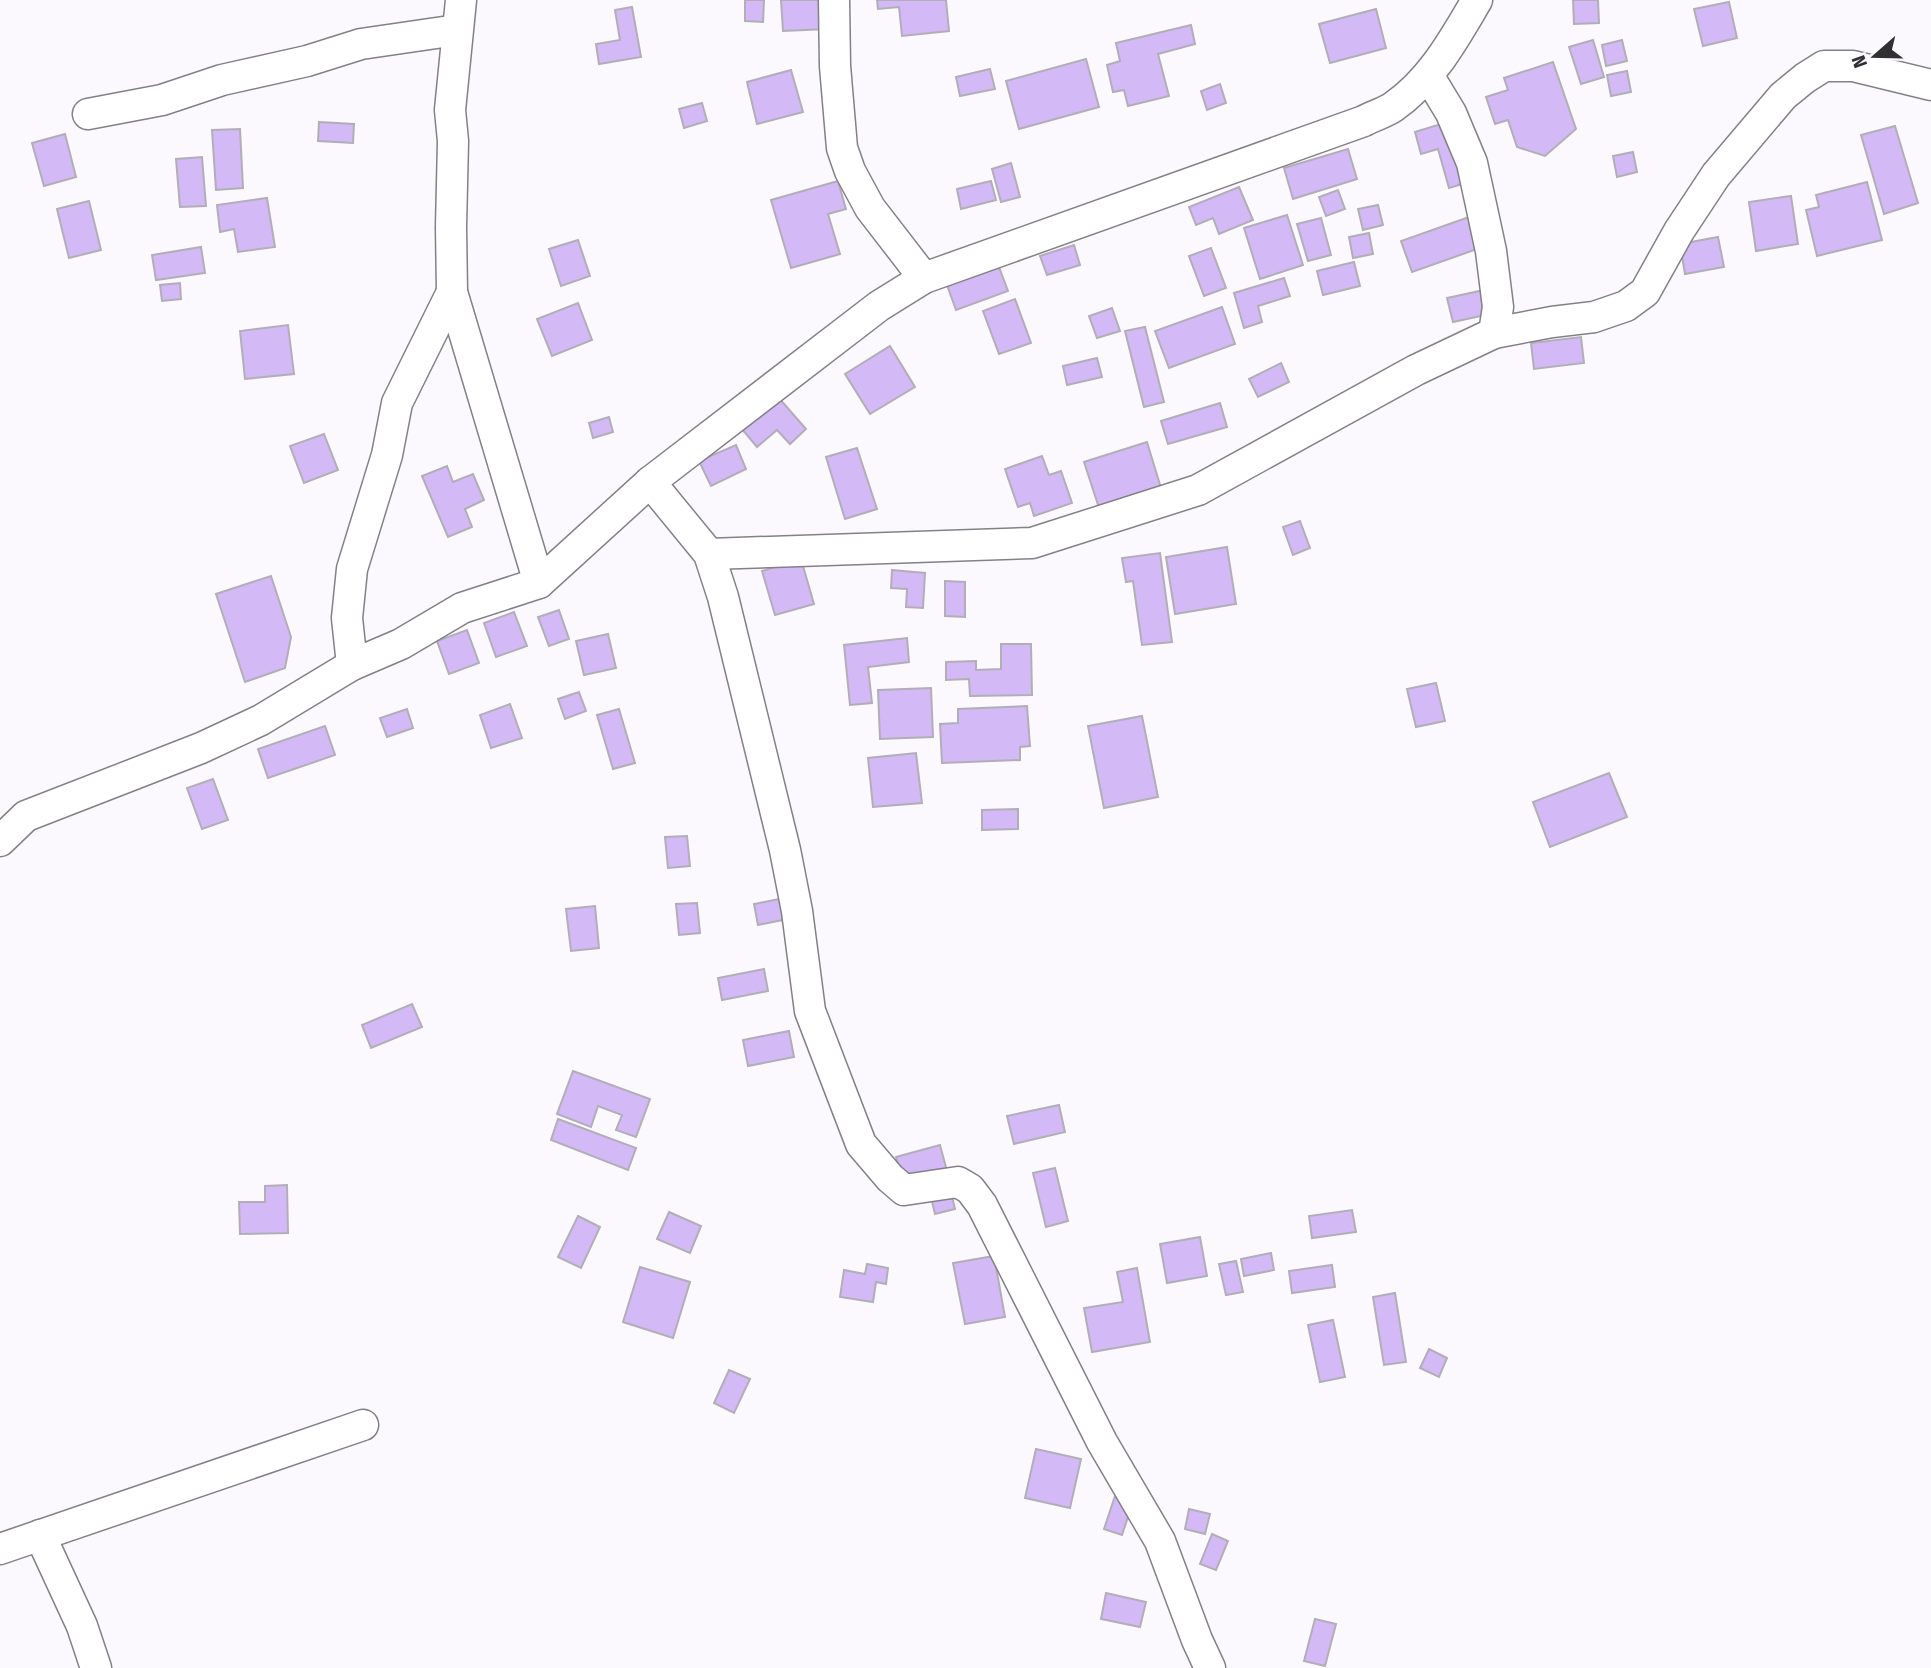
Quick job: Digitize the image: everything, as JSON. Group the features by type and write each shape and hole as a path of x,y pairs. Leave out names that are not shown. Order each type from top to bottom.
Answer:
{"street":[{"path":"461,0 450,110 453,141 452,292 538,583"},
{"path":"834,0 835,66 841,135 846,159 870,208 924,278"},
{"path":"0,841 26,816 201,748 261,720 352,666 401,644 462,608 538,583 650,482 879,306 924,278 1364,121 1392,107 1429,75 1451,45 1477,0"},
{"path":"88,114 162,100 222,79 307,61 361,44 457,30"},
{"path":"709,554 1032,543 1198,490 1416,370 1494,333 1594,317 1626,306 1644,292 1716,175 1783,96 1824,66 1853,66 1931,85"},
{"path":"1429,75 1451,113 1472,163 1491,251 1498,306 1494,333"},
{"path":"352,666 347,618 352,569 387,455 397,403 452,292"},
{"path":"650,482 709,554 723,597 785,850 797,911 810,1011 861,1144 904,1190 958,1182 970,1189 982,1205 1102,1442 1160,1541 1210,1668"},
{"path":"0,1549 363,1425"},
{"path":"40,1535 82,1626 96,1668"}],"building":[{"path":"745,0 764,0 763,22 745,21"},
{"path":"781,0 826,0 828,29 783,31"},
{"path":"877,0 946,0 949,31 902,36 899,7 878,9"},
{"path":"1573,0 1598,0 1599,23 1574,24"},
{"path":"1729,2 1737,38 1703,46 1694,9"},
{"path":"632,7 641,57 599,64 596,44 620,40 615,10"},
{"path":"1376,9 1386,48 1330,63 1319,24"},
{"path":"1191,25 1195,44 1158,54 1169,96 1128,106 1124,90 1113,92 1107,65 1120,61 1116,43"},
{"path":"1593,40 1604,77 1581,84 1569,47"},
{"path":"1622,40 1627,61 1606,66 1602,45"},
{"path":"1086,59 1099,107 1019,129 1006,81"},
{"path":"1553,62 1576,129 1545,156 1517,147 1508,120 1495,124 1486,97 1508,90 1504,78"},
{"path":"990,69 995,89 960,96 956,77"},
{"path":"791,70 803,112 757,124 747,82"},
{"path":"1627,71 1631,92 1611,96 1607,75"},
{"path":"1220,84 1226,103 1207,110 1201,91"},
{"path":"702,103 707,121 684,128 679,109"},
{"path":"1451,121 1469,182 1449,188 1438,149 1421,154 1415,132"},
{"path":"319,122 354,124 353,143 318,141"},
{"path":"1895,126 1918,203 1884,214 1861,135"},
{"path":"240,129 243,188 216,190 212,130"},
{"path":"65,134 76,177 44,186 32,143"},
{"path":"1348,149 1357,179 1293,199 1284,168"},
{"path":"1633,152 1637,172 1617,177 1613,156"},
{"path":"202,157 206,206 180,207 176,159"},
{"path":"1011,163 1020,197 1001,202 992,169"},
{"path":"838,181 846,209 828,214 840,254 791,268 771,200"},
{"path":"991,181 996,200 961,209 957,189"},
{"path":"1867,182 1882,240 1817,256 1806,210 1819,207 1816,195"},
{"path":"1239,187 1253,220 1219,234 1213,218 1196,225 1189,207"},
{"path":"1338,190 1345,209 1326,216 1319,197"},
{"path":"1791,196 1798,244 1756,251 1749,202"},
{"path":"267,198 275,247 238,252 234,229 220,232 217,205"},
{"path":"89,201 101,250 69,258 57,209"},
{"path":"1378,205 1383,225 1363,230 1358,209"},
{"path":"1287,215 1303,265 1260,279 1244,228"},
{"path":"1469,217 1480,248 1412,272 1401,241"},
{"path":"1321,218 1331,255 1308,261 1297,224"},
{"path":"1369,233 1373,254 1353,258 1349,237"},
{"path":"1718,237 1724,267 1685,274 1680,244"},
{"path":"578,240 590,276 561,286 549,249"},
{"path":"1074,245 1080,265 1047,275 1040,256"},
{"path":"201,247 205,273 156,280 152,255"},
{"path":"1211,248 1226,288 1204,296 1189,256"},
{"path":"1354,262 1360,286 1323,295 1317,271"},
{"path":"999,267 1008,291 956,310 947,285"},
{"path":"1284,278 1290,296 1258,306 1262,322 1244,328 1234,293"},
{"path":"180,283 181,299 162,301 160,285"},
{"path":"1484,290 1490,314 1453,322 1447,298"},
{"path":"1015,299 1031,343 999,354 983,311"},
{"path":"578,303 592,340 552,356 537,319"},
{"path":"1222,307 1235,344 1169,368 1155,331"},
{"path":"1112,308 1120,331 1097,338 1089,316"},
{"path":"288,325 294,374 245,379 240,331"},
{"path":"1145,327 1164,402 1144,407 1125,331"},
{"path":"1581,337 1584,363 1534,369 1531,343"},
{"path":"890,346 915,387 870,414 845,374"},
{"path":"1097,358 1102,377 1067,385 1063,366"},
{"path":"1281,363 1289,382 1258,397 1249,379"},
{"path":"778,397 806,429 790,444 777,430 757,447 742,429"},
{"path":"1220,403 1227,427 1168,444 1161,421"},
{"path":"609,417 613,432 593,438 589,423"},
{"path":"324,434 338,470 304,483 290,446"},
{"path":"1147,442 1164,498 1099,508 1084,462"},
{"path":"736,445 746,469 711,486 699,461"},
{"path":"857,448 877,509 845,519 826,457"},
{"path":"1042,456 1049,475 1061,471 1072,503 1034,516 1030,503 1018,507 1005,469"},
{"path":"447,466 453,482 473,474 484,500 465,509 472,527 448,537 422,476"},
{"path":"1300,521 1310,548 1293,555 1283,527"},
{"path":"1227,547 1236,604 1175,614 1166,557"},
{"path":"1160,553 1172,642 1142,645 1133,581 1126,582 1122,558"},
{"path":"801,559 814,604 775,615 762,571"},
{"path":"892,570 925,573 923,608 906,607 907,589 891,588"},
{"path":"271,576 291,637 285,668 245,682 216,594"},
{"path":"945,581 965,582 965,617 945,616"},
{"path":"559,610 569,639 549,646 538,617"},
{"path":"514,612 527,646 496,657 484,623"},
{"path":"467,630 479,663 449,674 437,641"},
{"path":"608,634 616,668 584,675 576,641"},
{"path":"907,638 909,662 868,667 872,703 850,705 844,645"},
{"path":"1001,644 1031,644 1032,695 970,696 969,679 946,680 946,662 976,661 976,670 1001,669"},
{"path":"1436,683 1445,721 1416,727 1407,689"},
{"path":"931,688 933,737 880,739 878,690"},
{"path":"579,692 586,711 565,719 558,699"},
{"path":"510,704 522,738 491,748 480,715"},
{"path":"1027,706 1030,746 1020,747 1020,760 942,763 940,724 958,723 958,709"},
{"path":"407,709 413,728 387,737 380,718"},
{"path":"619,709 635,763 613,769 597,715"},
{"path":"1142,716 1158,797 1104,808 1088,726"},
{"path":"325,726 335,755 268,778 258,749"},
{"path":"916,753 922,803 873,807 868,758"},
{"path":"1609,773 1627,817 1550,847 1533,802"},
{"path":"213,779 228,820 202,829 187,788"},
{"path":"1018,809 1018,829 982,830 982,810"},
{"path":"687,836 690,866 668,868 665,837"},
{"path":"784,898 788,919 758,925 754,904"},
{"path":"697,903 700,933 679,935 676,904"},
{"path":"595,906 599,948 571,951 566,909"},
{"path":"764,969 768,991 722,1000 718,978"},
{"path":"412,1004 422,1027 371,1048 362,1025"},
{"path":"789,1031 794,1057 748,1066 743,1040"},
{"path":"573,1071 650,1099 636,1137 616,1130 622,1115 598,1106 591,1127 557,1114"},
{"path":"1059,1105 1065,1132 1014,1144 1007,1116"},
{"path":"558,1119 636,1148 628,1170 551,1140"},
{"path":"940,1145 947,1171 903,1183 896,1157"},
{"path":"1055,1168 1068,1221 1046,1227 1033,1173"},
{"path":"287,1185 288,1233 240,1234 239,1202 265,1202 265,1186"},
{"path":"951,1192 955,1209 935,1214 931,1197"},
{"path":"1352,1210 1356,1232 1312,1238 1309,1216"},
{"path":"669,1212 701,1226 690,1253 657,1239"},
{"path":"578,1216 600,1227 581,1268 558,1257"},
{"path":"1200,1237 1207,1276 1167,1283 1160,1244"},
{"path":"1271,1253 1274,1270 1244,1276 1241,1259"},
{"path":"994,1256 1005,1317 965,1324 953,1263"},
{"path":"1236,1261 1243,1292 1226,1295 1219,1264"},
{"path":"867,1264 888,1268 886,1284 876,1282 873,1302 840,1297 844,1270 865,1274"},
{"path":"1332,1265 1335,1287 1292,1293 1289,1271"},
{"path":"640,1267 690,1282 673,1338 623,1322"},
{"path":"1137,1268 1150,1342 1092,1352 1084,1308 1123,1302 1117,1272"},
{"path":"1395,1293 1406,1362 1384,1365 1373,1297"},
{"path":"1333,1320 1345,1377 1320,1382 1308,1325"},
{"path":"1429,1349 1447,1358 1439,1377 1420,1368"},
{"path":"729,1370 750,1379 734,1413 714,1403"},
{"path":"1036,1449 1081,1459 1070,1508 1025,1498"},
{"path":"1115,1496 1133,1502 1122,1535 1104,1529"},
{"path":"1189,1509 1210,1514 1205,1534 1185,1529"},
{"path":"1212,1534 1228,1541 1216,1570 1200,1564"},
{"path":"1106,1593 1146,1602 1140,1627 1101,1619"},
{"path":"1315,1619 1336,1624 1325,1666 1304,1661"}]}
